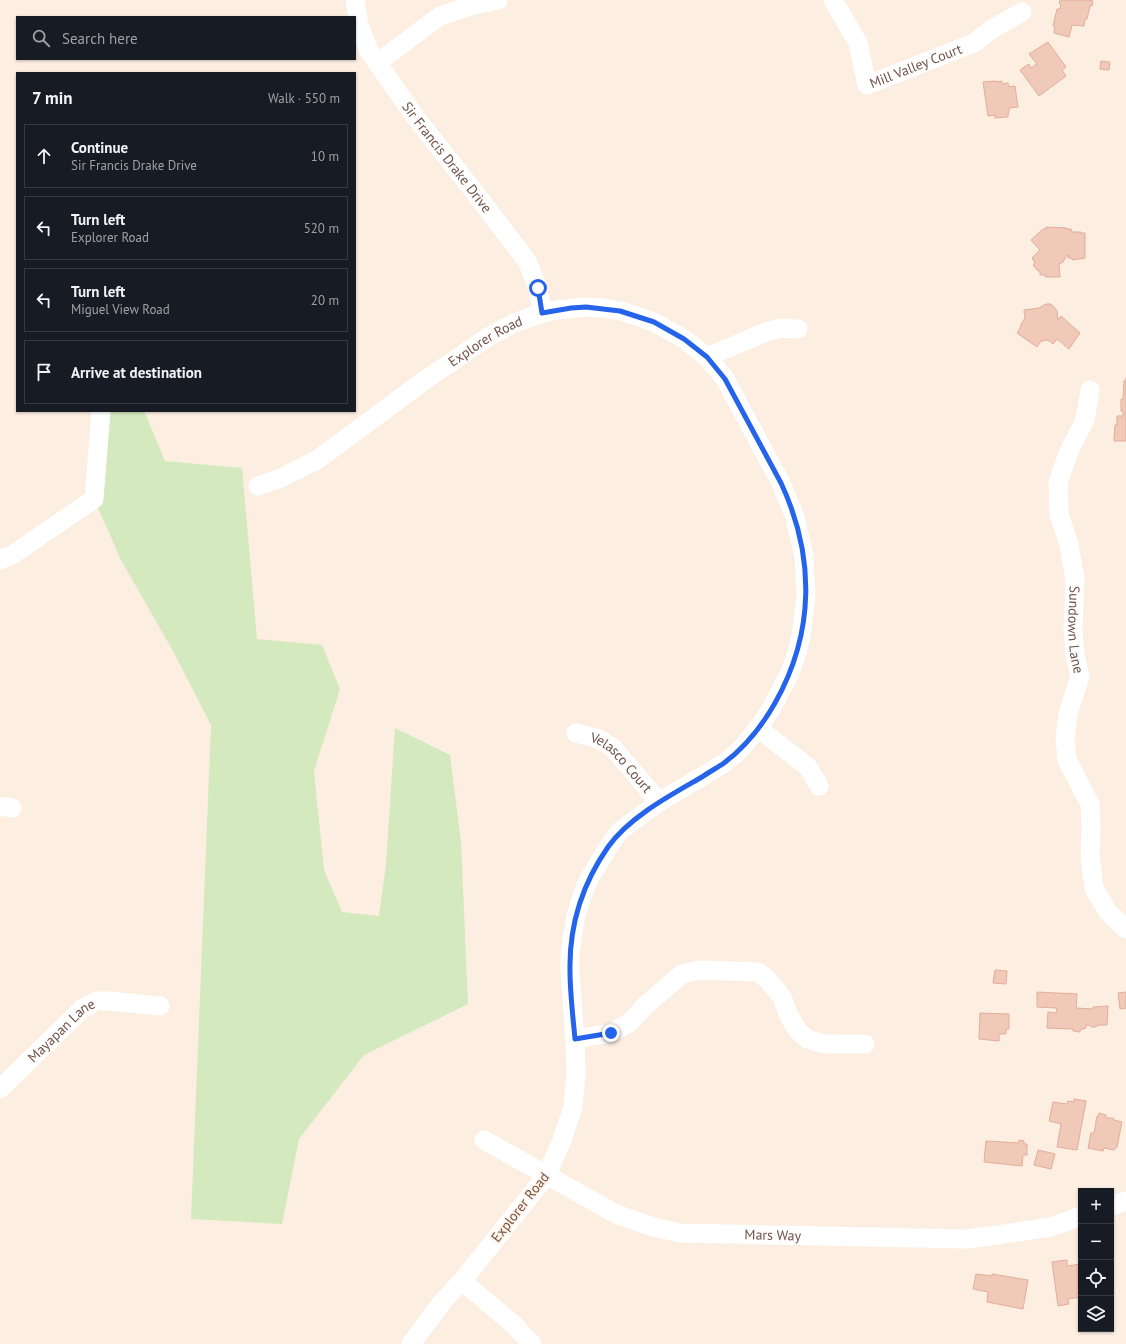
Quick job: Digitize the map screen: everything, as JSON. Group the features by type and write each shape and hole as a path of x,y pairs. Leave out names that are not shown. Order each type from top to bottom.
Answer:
{"street":[{"name":"Sir Francis Drake Drive","path":"355,0 359,25 363,38 377,63 416,118 527,261 538,288 542,313"},
{"path":"377,63 440,16 470,6 498,0"},
{"name":"Mill Valley Court","path":"833,0 858,43 867,85 974,43 992,29 1022,12"},
{"name":"Explorer Road","path":"258,486 281,478 317,460 425,380 488,337 514,323 542,313 571,308 603,308 632,314 654,322 669,330 684,339 707,357 725,379 781,483 795,518 804,556 806,576 802,629 796,656 780,694 770,712 739,750 723,764 659,802 620,831 598,862 582,896 576,915 570,952 576,1073 573,1107 562,1140 547,1175 462,1281 443,1301 412,1344"},
{"path":"707,357 766,332 781,328 798,329"},
{"name":"Sundown Lane","path":"1090,390 1085,420 1069,451 1058,482 1059,514 1069,545 1075,580 1075,655 1080,676 1068,714 1065,739 1067,760 1090,804 1090,858 1094,888 1108,912 1126,930"},
{"path":"0,560 12,555 94,499 101,412"},
{"path":"758,728 808,767 819,786"},
{"name":"Velasco Court","path":"576,733 599,739 613,748 659,802"},
{"path":"575,1039 611,1033 629,1023 646,1005 682,974 700,970 758,972 768,980 782,997 792,1021 798,1031 807,1040 824,1044 865,1044"},
{"name":"Mayapan Lane","path":"0,1089 83,1008 96,1001 160,1006"},
{"name":"Mars Way","path":"484,1140 616,1214 653,1227 680,1233 967,1239 1051,1226 1078,1217"},
{"path":"1114,1205 1126,1201"},
{"path":"462,1281 513,1324 532,1344"}],"green space":[{"path":"100,412 144,412 165,461 242,468 257,639 322,645 340,689 314,771 324,870 342,912 379,916 386,865 395,728 450,755 461,842 468,1004 364,1055 299,1139 282,1224 191,1219 211,725 173,651 121,560 94,499"}],"building":[{"path":"1060,0 1093,1 1092,6 1090,6 1087,19 1085,19 1084,26 1072,25 1069,37 1054,33 1055,27 1053,26 1057,9 1060,9"},
{"path":"1048,42 1066,67 1062,70 1066,76 1039,96 1020,70 1029,64 1031,68 1037,64 1029,54"},
{"path":"1101,61 1110,62 1109,70 1100,69"},
{"path":"1002,81 1002,84 1008,83 1009,87 1015,86 1018,107 1009,108 1008,117 995,118 995,115 988,116 983,82"},
{"path":"1046,227 1067,228 1071,229 1072,232 1085,233 1085,258 1072,260 1072,258 1068,258 1067,255 1063,262 1059,264 1060,277 1045,277 1045,275 1040,275 1040,271 1038,271 1033,265 1035,263 1032,258 1040,250 1031,240 1043,229 1046,229"},
{"path":"1046,304 1051,304 1057,311 1058,320 1061,316 1080,333 1069,349 1057,339 1053,344 1048,340 1041,341 1037,347 1017,333 1025,318 1024,310 1039,308"},
{"path":"1124,381 1126,381 1126,441 1114,441 1117,416 1123,416 1123,411 1121,411 1121,399 1123,399"},
{"path":"995,970 1007,971 1006,984 993,983"},
{"path":"1037,992 1077,994 1076,1008 1093,1009 1093,1007 1108,1006 1107,1025 1091,1027 1086,1025 1086,1028 1080,1030 1080,1032 1073,1031 1073,1029 1047,1028 1048,1012 1056,1013 1057,1008 1037,1007"},
{"path":"1126,992 1126,1008 1120,1009 1118,993"},
{"path":"980,1013 1009,1014 1009,1029 1006,1029 1006,1034 999,1034 999,1041 979,1039"},
{"path":"1074,1099 1086,1101 1077,1150 1057,1147 1061,1124 1049,1121 1053,1102 1067,1104 1068,1101 1074,1102"},
{"path":"1099,1113 1106,1115 1106,1118 1113,1118 1114,1120 1122,1122 1117,1147 1114,1150 1104,1148 1103,1151 1088,1148 1091,1133 1094,1133 1097,1116 1098,1117"},
{"path":"1019,1140 1024,1141 1024,1144 1027,1144 1027,1155 1023,1155 1022,1166 984,1162 986,1141 1019,1143"},
{"path":"1038,1150 1055,1154 1051,1169 1034,1165"},
{"path":"1067,1260 1067,1266 1078,1264 1078,1297 1068,1299 1069,1304 1058,1306 1052,1262"},
{"path":"976,1274 992,1276 992,1274 1028,1280 1023,1309 987,1302 988,1292 973,1289"}],"route":[{"path":"538,288 542,313 586,307 620,311 654,322 684,339 707,357 725,379 789,500 800,536 806,576 804,616 796,656 789,675 770,712 739,750 723,764 659,802 620,831 608,846 589,879 576,915 570,952 575,1039 611,1033"}]}
